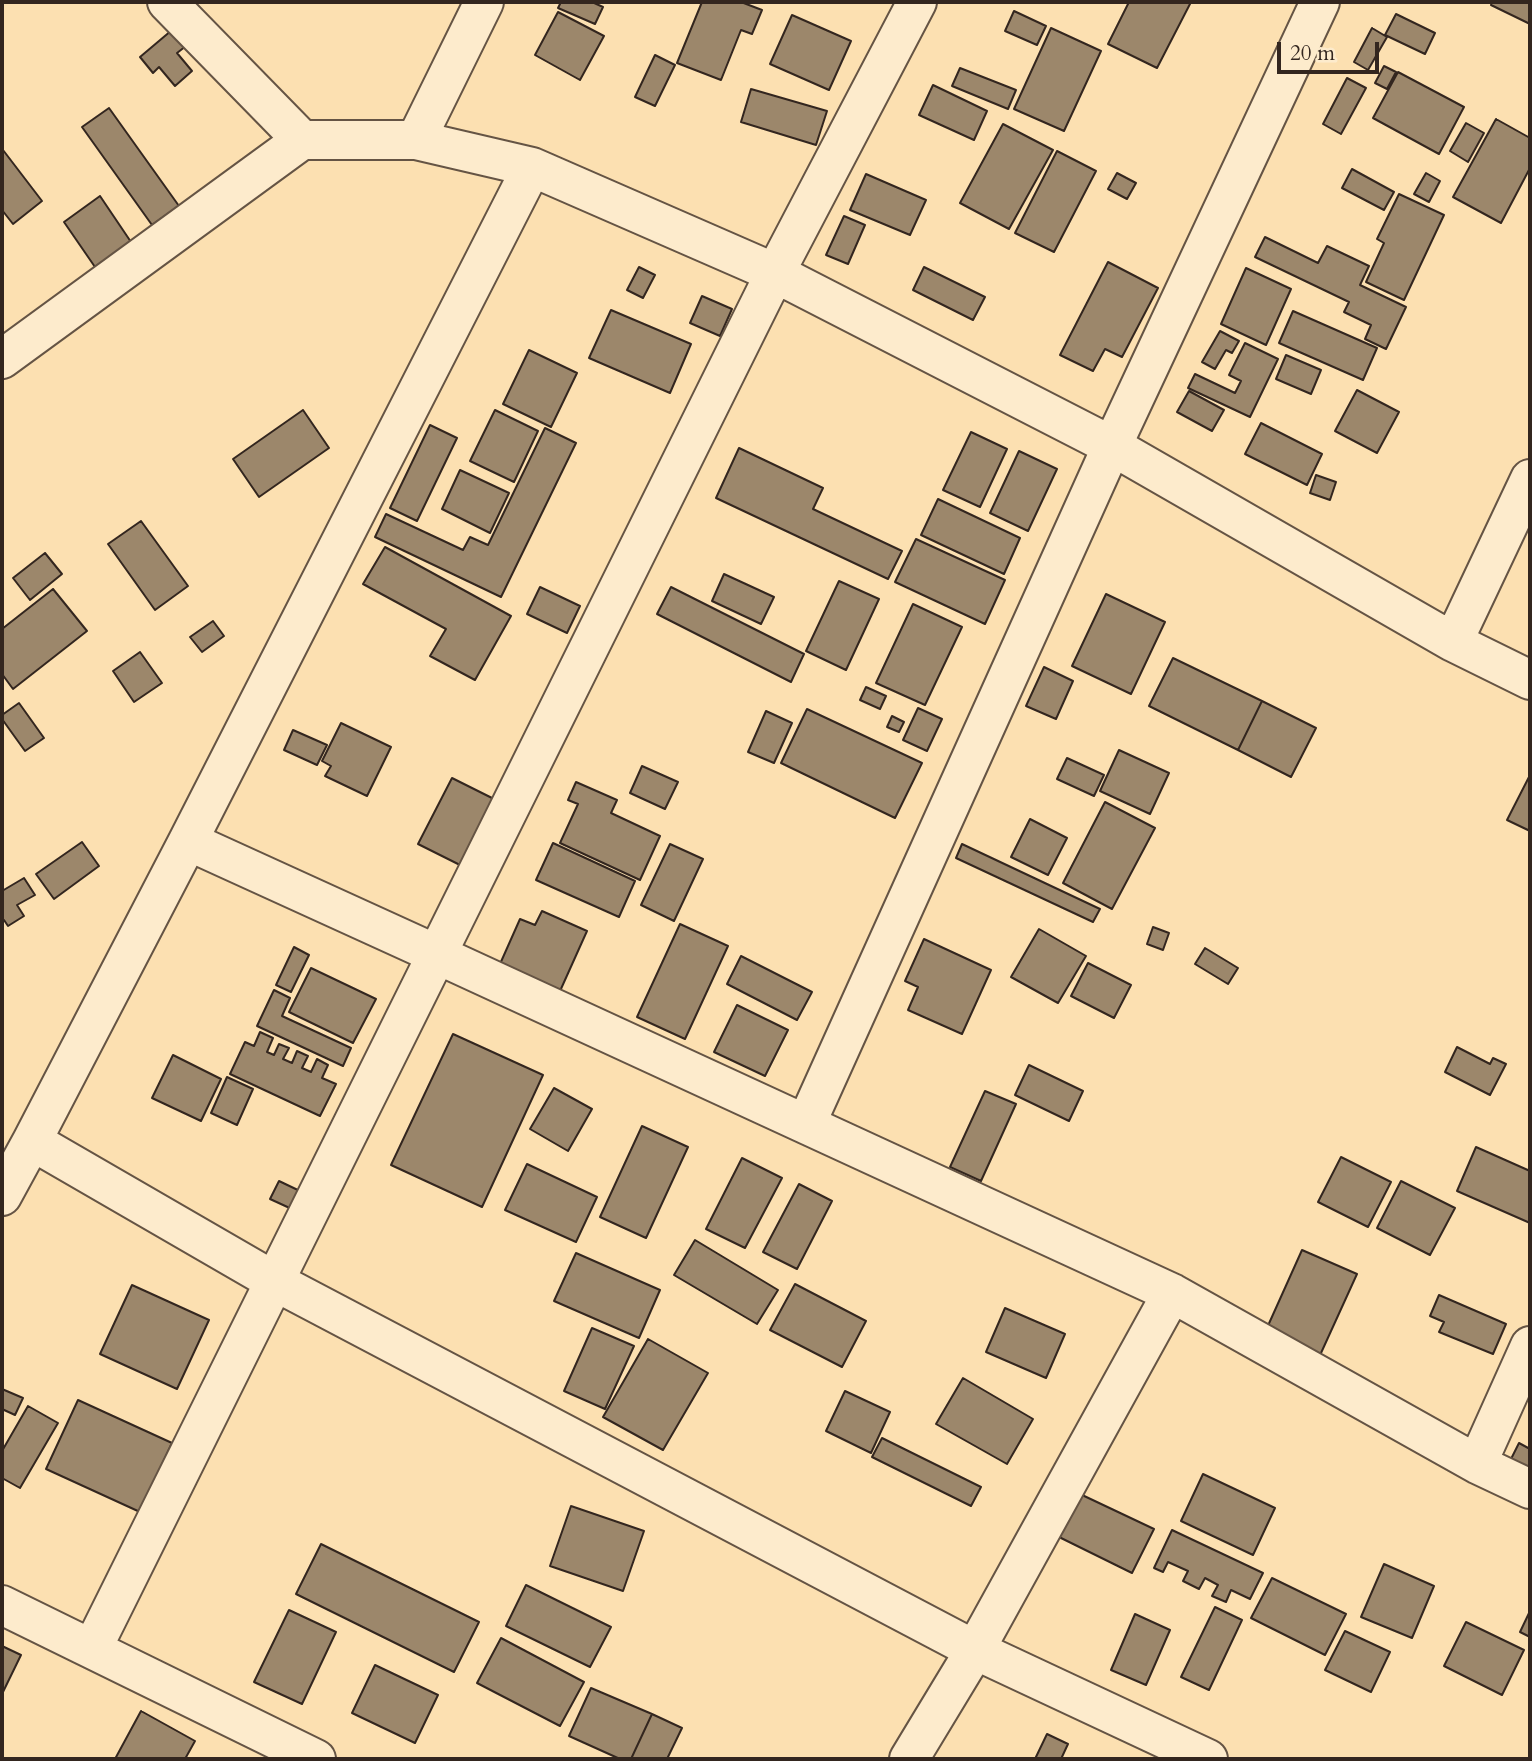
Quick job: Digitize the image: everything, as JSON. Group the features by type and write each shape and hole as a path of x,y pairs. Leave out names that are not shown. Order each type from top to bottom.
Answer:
{"street":[{"path":"167,2 302,140"},
{"path":"415,139 484,2"},
{"path":"92,1649 775,273 918,2"},
{"path":"806,1124 1112,446 1320,2"},
{"path":"2,359 302,140 415,139 531,167 775,273 1112,446 1453,642 1530,680"},
{"path":"2,1196 188,841 531,167"},
{"path":"1453,642 1530,479"},
{"path":"188,841 1172,1293 1476,1464 1530,1489"},
{"path":"32,1141 274,1281 975,1650 1208,1759"},
{"path":"909,1759 975,1650 1172,1293"},
{"path":"1476,1464 1530,1346"},
{"path":"2,1605 316,1759"}],"building":[{"path":"561,2 592,2 603,7 595,24 558,8"},
{"path":"702,2 741,2 762,10 752,34 741,30 721,80 677,63"},
{"path":"1129,2 1191,2 1157,68 1108,44"},
{"path":"1492,2 1530,2 1530,24 1491,5"},
{"path":"1014,11 1046,26 1037,45 1005,31"},
{"path":"558,12 604,36 580,80 535,55"},
{"path":"1396,14 1435,33 1425,54 1385,35"},
{"path":"792,15 851,41 829,90 770,64"},
{"path":"1051,28 1101,51 1064,131 1014,109"},
{"path":"1372,28 1387,37 1368,70 1354,62"},
{"path":"172,30 186,46 177,53 192,71 175,86 159,67 153,73 140,57"},
{"path":"655,55 675,65 655,106 635,97"},
{"path":"1384,66 1396,72 1387,89 1375,83"},
{"path":"960,68 1016,90 1008,109 952,86"},
{"path":"1398,72 1464,107 1439,154 1373,118"},
{"path":"1347,78 1366,88 1341,134 1323,124"},
{"path":"933,85 987,111 974,140 919,115"},
{"path":"751,89 827,111 816,145 741,122"},
{"path":"109,108 179,206 152,225 82,127"},
{"path":"1496,119 1530,138 1530,168 1501,223 1453,197"},
{"path":"1466,123 1484,133 1468,162 1450,151"},
{"path":"1003,124 1053,150 1009,229 960,203"},
{"path":"3,150 42,201 13,224 2,210"},
{"path":"1057,151 1096,171 1054,252 1015,233"},
{"path":"1352,169 1394,192 1384,210 1342,188"},
{"path":"1117,173 1136,183 1127,199 1108,189"},
{"path":"1426,173 1440,181 1429,202 1414,194"},
{"path":"866,174 926,200 910,235 850,210"},
{"path":"1399,194 1444,215 1404,300 1366,282 1384,243 1377,239"},
{"path":"100,196 131,242 95,267 64,222"},
{"path":"844,216 865,225 848,264 826,255"},
{"path":"1265,237 1318,263 1327,246 1369,266 1360,285 1406,307 1386,349 1365,339 1371,325 1344,312 1349,302 1255,257"},
{"path":"1108,262 1158,288 1122,357 1105,349 1093,371 1060,355"},
{"path":"639,267 655,275 643,298 627,290"},
{"path":"924,267 985,297 973,320 913,290"},
{"path":"1246,268 1291,289 1266,345 1221,324"},
{"path":"702,296 732,309 720,336 690,323"},
{"path":"611,310 691,344 670,393 589,358"},
{"path":"1293,311 1377,348 1363,380 1279,343"},
{"path":"1220,331 1239,341 1232,353 1226,350 1215,369 1202,362"},
{"path":"1245,343 1278,359 1250,417 1188,388 1195,374 1235,393 1241,381 1229,375"},
{"path":"529,350 577,373 551,427 503,404"},
{"path":"1286,355 1321,370 1311,394 1276,379"},
{"path":"1357,390 1399,412 1377,453 1335,431"},
{"path":"1189,391 1224,410 1212,431 1177,412"},
{"path":"303,410 329,448 259,497 233,459"},
{"path":"495,410 538,431 514,482 470,461"},
{"path":"1261,423 1322,454 1307,485 1245,454"},
{"path":"430,425 457,438 417,521 390,508"},
{"path":"545,428 576,443 501,597 375,537 386,514 463,550 470,537 488,545"},
{"path":"971,432 1007,449 980,507 943,490"},
{"path":"739,448 823,488 813,509 902,551 888,579 716,498"},
{"path":"1019,451 1057,469 1028,531 990,513"},
{"path":"460,470 509,493 490,533 442,509"},
{"path":"1316,475 1336,482 1330,500 1310,493"},
{"path":"938,499 1020,538 1004,574 921,535"},
{"path":"141,521 188,586 155,610 108,544"},
{"path":"916,539 1005,580 985,624 895,582"},
{"path":"385,547 511,616 475,680 430,656 446,629 363,584"},
{"path":"45,553 62,574 30,600 13,578"},
{"path":"724,574 774,597 761,624 712,601"},
{"path":"839,581 879,599 846,670 806,651"},
{"path":"540,587 580,606 567,633 527,614"},
{"path":"671,587 804,654 791,682 657,614"},
{"path":"53,589 87,631 13,689 2,674 2,629"},
{"path":"1106,594 1165,622 1131,694 1072,666"},
{"path":"913,604 962,627 925,705 876,683"},
{"path":"213,621 224,636 202,652 190,637"},
{"path":"140,652 162,683 134,702 113,671"},
{"path":"1173,658 1262,701 1238,750 1149,706"},
{"path":"1044,667 1073,681 1056,719 1026,706"},
{"path":"866,687 886,696 880,709 860,700"},
{"path":"1262,701 1316,728 1291,777 1238,750"},
{"path":"19,703 44,738 25,751 2,719 2,715"},
{"path":"918,708 942,719 927,751 903,740"},
{"path":"807,709 922,763 895,818 781,763"},
{"path":"766,711 792,723 774,763 748,752"},
{"path":"892,716 904,722 899,732 887,727"},
{"path":"341,723 391,747 367,796 325,776 331,766 322,761"},
{"path":"293,730 327,745 317,765 284,750"},
{"path":"1119,750 1169,773 1150,814 1100,791"},
{"path":"1067,758 1104,775 1094,796 1057,779"},
{"path":"642,766 678,782 665,809 630,793"},
{"path":"1530,775 1530,831 1507,820"},
{"path":"452,778 494,799 460,865 418,844"},
{"path":"576,782 617,800 611,813 660,836 640,880 560,843 578,804 568,800"},
{"path":"1105,802 1155,828 1112,909 1063,883"},
{"path":"1030,819 1067,838 1048,875 1011,857"},
{"path":"82,842 99,866 54,899 36,874"},
{"path":"553,843 635,881 619,917 536,880"},
{"path":"670,844 703,859 674,921 641,905"},
{"path":"962,844 1100,909 1093,922 956,858"},
{"path":"24,878 35,895 17,905 24,916 8,926 2,921 2,891"},
{"path":"542,911 587,931 556,1000 496,973 520,919 535,925"},
{"path":"680,924 728,946 685,1039 637,1017"},
{"path":"1153,927 1169,933 1163,950 1147,944"},
{"path":"1039,929 1086,956 1058,1003 1011,977"},
{"path":"924,939 991,970 962,1034 908,1010 918,987 905,981"},
{"path":"294,947 309,955 291,992 276,985"},
{"path":"1205,948 1238,968 1228,984 1195,964"},
{"path":"741,956 812,992 797,1020 727,984"},
{"path":"1088,963 1131,985 1114,1018 1071,996"},
{"path":"311,968 376,999 353,1043 289,1012"},
{"path":"274,990 290,998 282,1016 351,1048 343,1066 257,1026"},
{"path":"737,1005 788,1030 765,1076 714,1052"},
{"path":"260,1032 273,1038 267,1052 274,1055 279,1044 289,1048 283,1059 292,1063 297,1051 308,1056 302,1068 311,1072 317,1059 328,1065 322,1078 336,1084 320,1116 230,1074 245,1042 254,1046"},
{"path":"453,1034 543,1075 482,1207 391,1165"},
{"path":"1457,1047 1490,1064 1493,1058 1506,1064 1490,1095 1445,1072"},
{"path":"173,1055 221,1079 201,1121 152,1098"},
{"path":"1029,1065 1083,1091 1069,1121 1015,1095"},
{"path":"227,1077 253,1089 237,1125 211,1113"},
{"path":"554,1088 592,1109 568,1151 530,1129"},
{"path":"985,1091 1016,1104 981,1181 950,1167"},
{"path":"642,1126 688,1147 646,1238 600,1217"},
{"path":"1476,1147 1530,1171 1530,1223 1457,1191"},
{"path":"1341,1157 1391,1182 1368,1227 1318,1202"},
{"path":"742,1158 782,1178 745,1248 706,1229"},
{"path":"527,1164 597,1197 576,1242 505,1210"},
{"path":"279,1181 302,1192 294,1210 270,1199"},
{"path":"1401,1181 1455,1208 1430,1255 1377,1228"},
{"path":"799,1184 832,1201 797,1269 763,1252"},
{"path":"695,1240 778,1290 757,1324 674,1275"},
{"path":"1302,1250 1357,1274 1316,1364 1262,1339"},
{"path":"576,1253 660,1290 639,1338 554,1301"},
{"path":"795,1284 866,1321 842,1367 770,1330"},
{"path":"132,1285 209,1320 177,1389 100,1354"},
{"path":"1439,1295 1506,1324 1493,1354 1439,1332 1444,1322 1430,1316"},
{"path":"1005,1308 1065,1334 1046,1378 986,1352"},
{"path":"592,1328 634,1346 605,1409 564,1391"},
{"path":"648,1339 708,1373 663,1450 603,1417"},
{"path":"963,1378 1033,1419 1007,1464 936,1424"},
{"path":"2,1389 23,1398 15,1415 2,1409"},
{"path":"845,1391 890,1412 871,1453 826,1431"},
{"path":"78,1400 172,1443 140,1512 46,1469"},
{"path":"28,1406 58,1423 20,1488 2,1478 2,1451"},
{"path":"882,1438 981,1487 971,1506 872,1457"},
{"path":"1519,1443 1530,1449 1529,1469 1511,1459"},
{"path":"1203,1474 1275,1508 1253,1555 1181,1521"},
{"path":"1080,1494 1154,1529 1132,1573 1059,1537"},
{"path":"571,1506 644,1531 623,1591 550,1566"},
{"path":"1172,1530 1263,1573 1250,1599 1231,1590 1226,1602 1212,1596 1218,1585 1205,1578 1199,1589 1183,1581 1188,1571 1168,1562 1163,1572 1154,1568"},
{"path":"321,1544 479,1622 454,1672 296,1594"},
{"path":"1384,1564 1434,1586 1412,1638 1361,1617"},
{"path":"1272,1578 1346,1614 1325,1655 1251,1618"},
{"path":"526,1585 611,1627 590,1667 506,1626"},
{"path":"1215,1607 1242,1620 1209,1690 1181,1677"},
{"path":"289,1610 336,1632 302,1704 254,1682"},
{"path":"1530,1611 1530,1637 1520,1632"},
{"path":"1135,1614 1170,1630 1146,1685 1111,1670"},
{"path":"1466,1622 1524,1650 1502,1695 1444,1666"},
{"path":"1345,1631 1390,1652 1371,1692 1325,1670"},
{"path":"501,1638 584,1682 560,1726 477,1683"},
{"path":"2,1646 21,1655 2,1694"},
{"path":"375,1665 438,1695 415,1743 352,1713"},
{"path":"591,1688 652,1714 631,1759 620,1759 569,1736"},
{"path":"141,1711 195,1741 185,1759 115,1759"},
{"path":"652,1714 682,1728 667,1759 631,1759"},
{"path":"1047,1734 1068,1744 1061,1759 1035,1759"}]}
